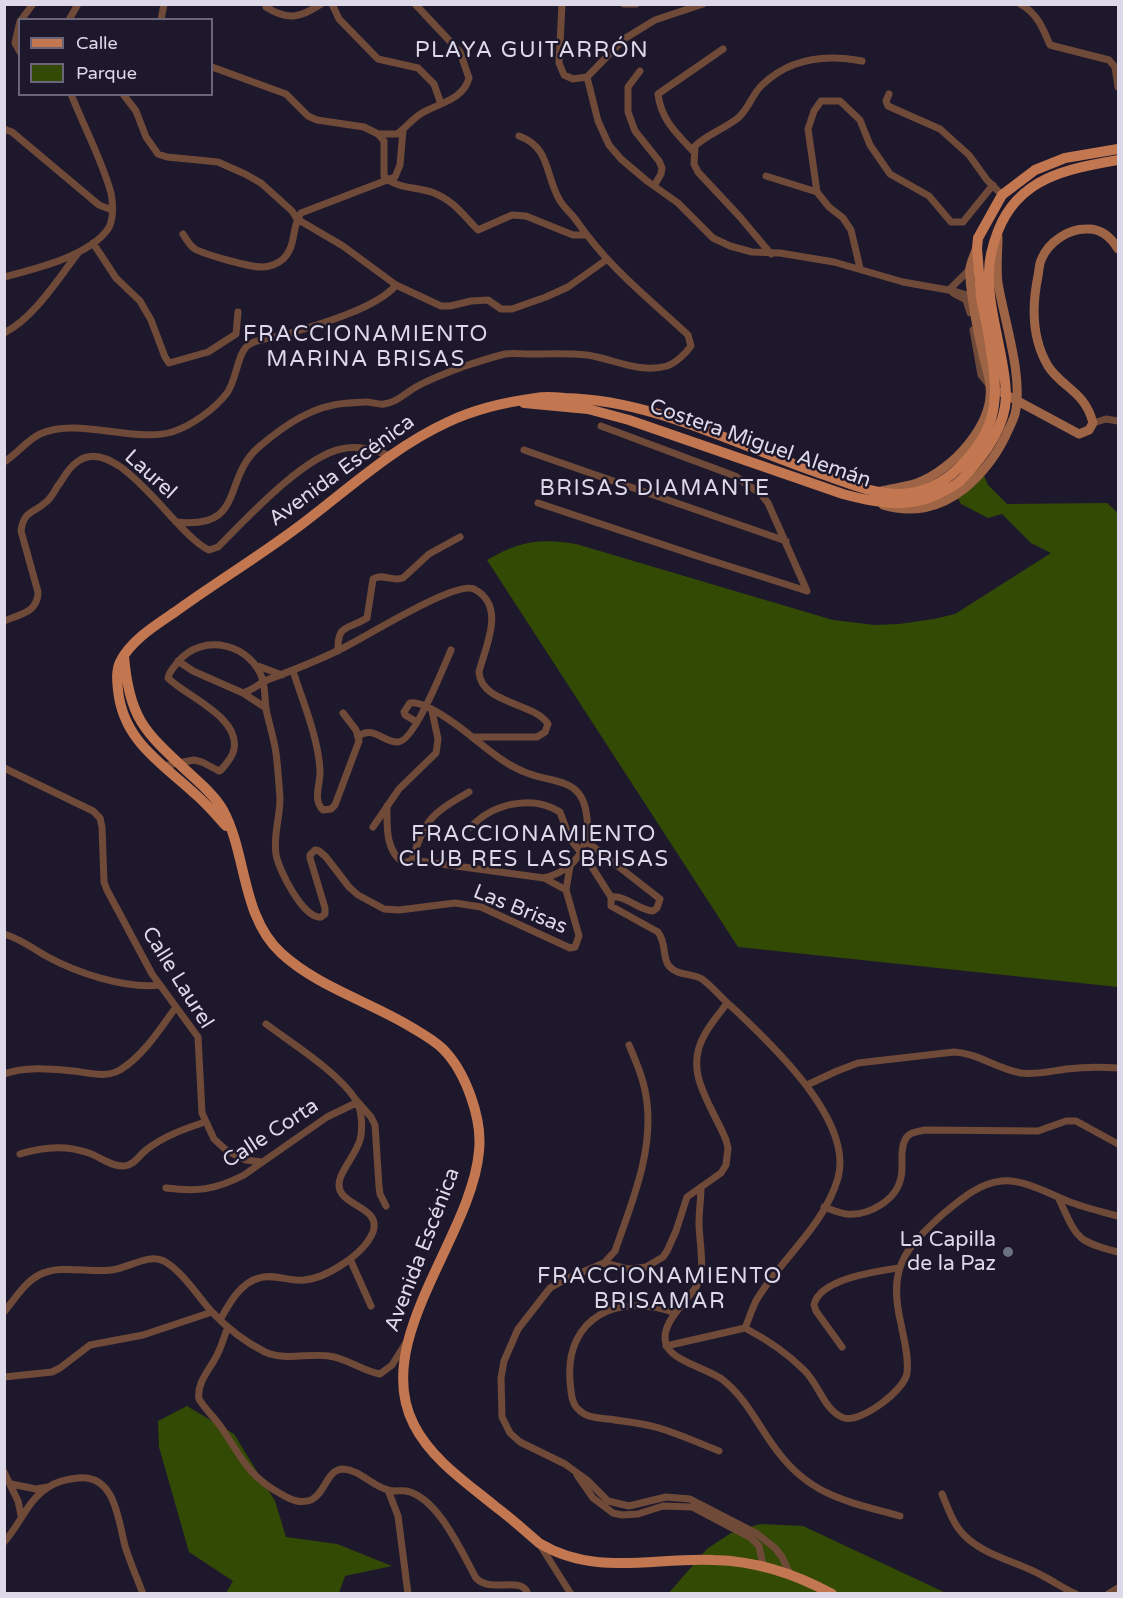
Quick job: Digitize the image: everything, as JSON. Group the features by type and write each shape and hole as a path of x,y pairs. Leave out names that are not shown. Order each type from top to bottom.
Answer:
{"main road":[{"path":"1002,195 1035,170 1065,158 1119,149"},
{"name":"Costera Miguel Alemán","path":"993,338 989,270 993,245 1003,219 1017,199 1044,179 1075,168 1119,160"},
{"name":"Costera Miguel Alemán","path":"785,461 896,504 926,500 944,493 955,478 973,468 985,452 1001,419 1006,399 1005,382 981,298 977,248 978,238 1002,195"},
{"name":"Avenida Escénica","path":"232,833 136,738 125,721 120,703 119,664 139,639 161,621 262,554 391,456 444,423 461,416 538,397 591,398 644,409 785,461"},
{"name":"Costera Miguel Alemán","path":"518,402 588,409 679,436 813,484 875,497"},
{"path":"644,409 669,425 679,436 693,434 722,438"},
{"name":"Avenida Escénica","path":"124,656 126,680 134,710 146,730 214,798 223,810 255,912 266,936 302,971 388,1013 443,1049 460,1073 471,1097 478,1125 479,1152 473,1179 461,1215 422,1302 409,1339 403,1376 405,1400 413,1425 427,1444 452,1471 539,1543 572,1559 623,1563 712,1560 763,1565 789,1572 832,1593"}],"street":[{"path":"22,18 33,4"},
{"path":"70,18 78,4"},
{"path":"266,4 276,13 288,17 300,16 321,4"},
{"path":"332,4 339,19 378,59 418,68 434,84 441,104"},
{"path":"213,67 286,94 308,116 317,120 364,127 378,134 392,135 403,130 420,114 463,91 469,78 460,52 415,4"},
{"path":"562,4 559,63 564,75 573,80 587,77 624,39 655,20 702,5"},
{"path":"624,4 636,4"},
{"path":"1020,4 1036,17 1050,45 1109,60 1115,67 1118,87"},
{"path":"18,29 15,43 18,48"},
{"path":"694,152 668,124 659,106 658,94 723,49"},
{"path":"771,254 698,172 694,164 695,146 704,138 740,117 760,86 783,70 818,58 831,57 862,61"},
{"path":"677,68 684,76"},
{"path":"640,71 628,87 628,112 635,131 662,168 654,186"},
{"path":"587,77 598,121 609,145 621,159 678,203 713,238 752,252 780,253 860,268 903,282 949,290 973,297"},
{"path":"889,94 886,101 888,106 940,129 969,155 1002,195"},
{"path":"4,277 78,253 108,229 111,221 111,194 72,96"},
{"path":"125,96 136,111 146,137 158,154 218,162 245,174 261,183 292,211 297,219 343,246 396,285 441,306 488,300 501,309 512,309 568,287 606,260"},
{"path":"860,268 851,230 843,218 829,207 817,192 808,129 814,111 821,101 840,101 860,120 870,145 890,174 929,196 951,222 963,222 993,185"},
{"path":"4,129 12,132 99,205 112,210"},
{"path":"183,234 193,248 249,265 269,267 282,260 290,250 294,241 297,219 301,213 395,177 400,165 403,130"},
{"path":"378,134 384,141 384,176 388,180 398,186 432,193 453,203 478,230 512,215 526,216 573,235 585,235"},
{"path":"176,522 190,524 206,522 218,516 227,507 237,478 257,448 281,430 318,408 344,403 384,404 400,399 416,387 463,367 506,354 587,355 639,368 668,366 687,352 691,345 688,335 635,289 606,260 559,199 541,150 531,141 519,136"},
{"path":"766,176 817,192"},
{"path":"1093,423 1085,403 1048,366 1037,337 1034,295 1041,259 1056,241 1067,233 1080,229 1094,229 1110,237 1119,249"},
{"path":"875,497 893,508 924,509 956,496 973,482 999,449 1015,415 1017,400 1014,369 998,279 998,233"},
{"path":"93,243 116,278 140,300 169,363 208,352 236,334 238,312"},
{"path":"875,497 916,483 946,466 962,453 981,424 990,399 990,386 981,348 970,269 977,248"},
{"path":"4,333 22,320 41,300 78,253"},
{"path":"949,290 970,269"},
{"path":"4,462 43,433 76,429 150,435 163,434 186,426 228,392 242,351 250,343 308,327 376,302 390,294 396,285"},
{"path":"949,290 966,300 969,306 981,375 990,386 1079,434 1089,430 1093,423 1106,419 1119,421"},
{"path":"538,503 807,591 768,503 761,494 735,476 601,426"},
{"path":"673,452 679,436"},
{"name":"Laurel","path":"4,621 33,608 38,601 38,592 21,531 22,522 27,513 46,502 66,472 84,458 104,458 122,467 203,547 214,549 292,477 314,460 343,448 376,450 391,456"},
{"path":"524,450 786,541"},
{"path":"338,651 338,637 341,631 367,618 373,579 378,576 403,578 429,554 460,537"},
{"path":"243,693 263,682 338,651 427,603 466,587 474,589 482,596 489,606 493,621 479,679 492,693 541,716 548,724 545,732 537,737 472,737"},
{"path":"163,766 194,760 219,771 234,749 234,740 222,718 168,678 178,661 188,651 208,644 223,645 244,655 258,666 282,675"},
{"path":"359,736 363,732 371,732 399,742 404,740 429,708 451,650"},
{"path":"178,661 201,675 243,693 266,708"},
{"name":"Las Brisas","path":"258,666 276,754 280,802 275,842 279,866 302,904 313,916 321,917 325,914 310,858 315,850 319,850 358,896 384,909 399,910 455,903 480,907 570,948 574,947 579,936 566,890 570,867"},
{"path":"292,671 319,762 317,801 323,810 332,809 335,805 358,749 359,736 343,713"},
{"path":"387,806 387,826 394,854 404,863 412,860 544,878 570,867 581,853 586,841 586,810 578,792 569,785 512,766 429,708 415,702 410,703 405,709 405,715 417,722"},
{"path":"373,827 399,789 436,753 438,739 429,708"},
{"name":"Calle Laurel","path":"4,768 93,811 100,818 104,882 107,890 148,968 198,1037 200,1097 205,1122 214,1139 226,1150 246,1160 262,1162"},
{"path":"412,860 420,837 435,813 469,792"},
{"path":"471,827 489,812 503,806 522,803 540,804 560,812 570,839 590,864 611,897 610,903 616,910 658,932 664,939 666,961 669,967 678,972 701,978 779,1053 807,1085 828,1121 839,1155 837,1179 824,1208 756,1300 745,1328"},
{"path":"586,841 657,896 660,903 653,911 636,906 620,897 611,897"},
{"name":"Las Brisas","path":"544,878 566,890"},
{"path":"4,934 62,963 101,977 146,986 160,984"},
{"path":"604,1263 627,1269 637,1268 646,1267 663,1257 676,1231 687,1197 721,1173 728,1158 728,1148 697,1077 696,1058 705,1034 727,1003"},
{"path":"4,1074 35,1069 110,1074 120,1070 148,1045 176,1007"},
{"path":"266,1024 322,1066 371,1117 375,1125 380,1194 386,1206"},
{"path":"629,1045 642,1077 649,1122 647,1150 615,1251 604,1263 550,1288 518,1329 504,1361 501,1378 502,1417 510,1433 520,1442 557,1459 587,1480 608,1501 629,1506 666,1497 690,1499 756,1533 775,1548 789,1572"},
{"path":"807,1085 858,1063 954,1052 964,1052 1010,1071 1022,1073 1089,1067 1119,1068"},
{"path":"220,1320 235,1295 257,1278 268,1276 303,1281 319,1277 350,1259 373,1232 374,1225 368,1212 342,1196 339,1190 341,1176 359,1142 362,1128 358,1102"},
{"name":"Calle Corta","path":"166,1188 188,1191 216,1188 243,1175 327,1117 358,1102"},
{"path":"824,1208 855,1214 872,1210 885,1203 898,1188 901,1178 902,1146 905,1137 911,1133 925,1130 1038,1131 1066,1121 1076,1121 1119,1144"},
{"path":"20,1154 61,1148 86,1152 103,1160 126,1166 133,1163 147,1149 162,1139 205,1122"},
{"path":"666,1346 745,1328 764,1338 805,1370 824,1399 839,1415 846,1419 857,1418 901,1387 907,1374 905,1344 896,1293 898,1268 916,1240 950,1208 981,1186 1002,1181 1016,1181 1101,1212 1119,1216"},
{"path":"701,1186 700,1279 688,1299 675,1313 666,1333 666,1346 685,1361 722,1379 742,1398 777,1451 807,1483 835,1498 900,1516"},
{"path":"1058,1197 1078,1237 1085,1242 1119,1252"},
{"path":"4,1312 27,1284 39,1274 74,1269 109,1271 147,1259 156,1259 164,1261 176,1271 228,1327 267,1353 281,1356 332,1356 380,1374 392,1365 409,1339"},
{"path":"350,1259 371,1306"},
{"path":"842,1347 816,1311 814,1305 818,1297 839,1281 898,1268"},
{"path":"675,1313 659,1307 636,1304 610,1309 596,1316 579,1332 572,1351 569,1368 574,1405 590,1417 657,1427 719,1451"},
{"path":"4,1377 52,1372 90,1345 143,1335 212,1312"},
{"path":"228,1327 219,1351 200,1384 198,1394 203,1407 221,1426 250,1472 260,1482 291,1500 309,1501 317,1497 333,1473 342,1469 355,1472 388,1490 407,1491 417,1495 435,1511 452,1534 481,1584 488,1586 522,1585 528,1593"},
{"path":"4,1472 18,1501 21,1515"},
{"path":"576,1472 593,1498 613,1513 638,1514 663,1506 692,1507 751,1538 759,1546 763,1565"},
{"path":"11,1484 28,1488 48,1487 71,1479 97,1480 105,1487 115,1504 125,1545 143,1593"},
{"path":"4,1542 14,1530 21,1515 48,1487"},
{"path":"388,1490 394,1500 398,1516 408,1593"},
{"path":"942,1494 955,1523 965,1536 978,1545 1076,1593"},
{"path":"539,1543 571,1593"},
{"path":"1108,1593 1119,1588"}],"green space":[{"path":"980,466 988,485 1007,504 1107,503 1118,513 1118,987 738,947 487,560 520,545 540,541 563,542 833,620 875,625 934,619 955,614 1051,553 1031,543 1002,514 988,518 961,504 954,491"},
{"path":"187,1406 234,1434 275,1501 286,1537 337,1544 392,1566 345,1576 339,1593 226,1593 233,1581 189,1552 159,1447 158,1421"},
{"path":"760,1524 803,1526 946,1593 668,1594 707,1549 731,1533"}],"place":[{"name":"La Capilla de la Paz","path":"1008,1252"}],"district":[{"name":"PLAYA GUITARRÓN","path":"532,51"},
{"name":"FRACCIONAMIENTO MARINA BRISAS","path":"366,348"},
{"name":"BRISAS DIAMANTE","path":"655,489"},
{"name":"FRACCIONAMIENTO CLUB RES LAS BRISAS","path":"534,848"},
{"name":"FRACCIONAMIENTO BRISAMAR","path":"660,1290"}]}
